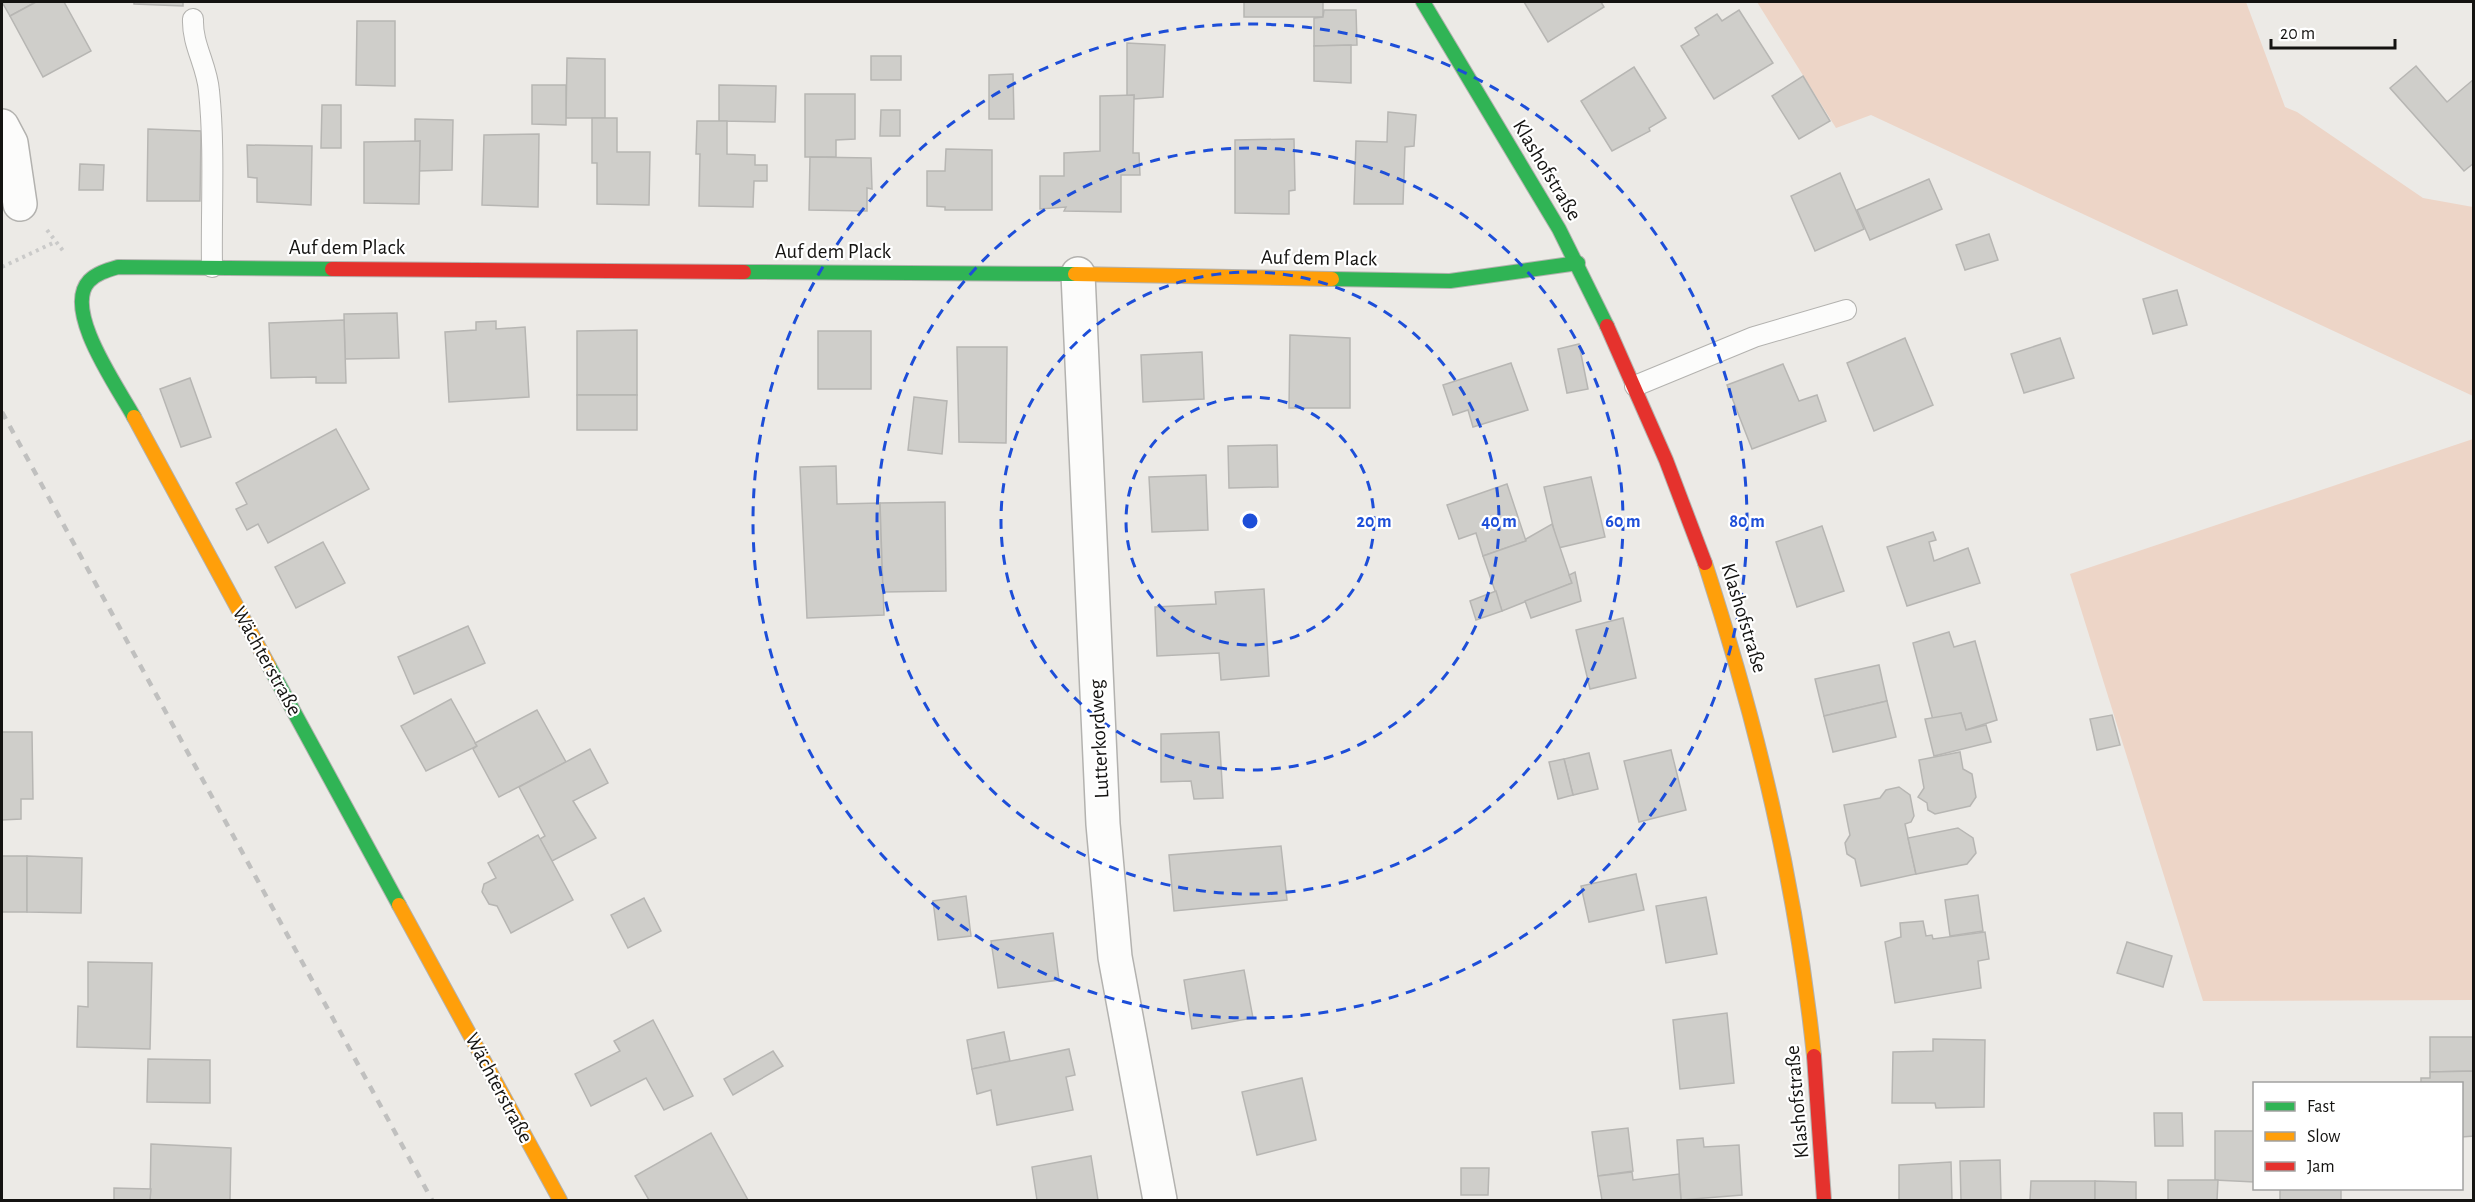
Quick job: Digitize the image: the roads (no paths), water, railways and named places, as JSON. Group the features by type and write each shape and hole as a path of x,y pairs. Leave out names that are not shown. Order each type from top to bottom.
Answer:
{"street":[{"name":"Klashofstraße","path":"1423,2 1578,263 1635,386 1703,555 1769,783 1796,918 1813,1039 1824,1200"},
{"path":"2,126 11,143 20,204"},
{"name":"Auf dem Plack","path":"89,280 101,272 118,267 212,267 1078,274 1450,281 1578,263"},
{"name":"Lutterkordweg","path":"1078,274 1103,824 1115,957 1160,1200"},
{"name":"Wächterstraße","path":"89,280 82,289 81,299 85,327 560,1200"}],"lane":[{"path":"193,20 192,34 208,71 211,103 212,267"},
{"path":"1635,386 1754,337 1846,310"}],"railway":[{"path":"2,412 432,1200"}]}
